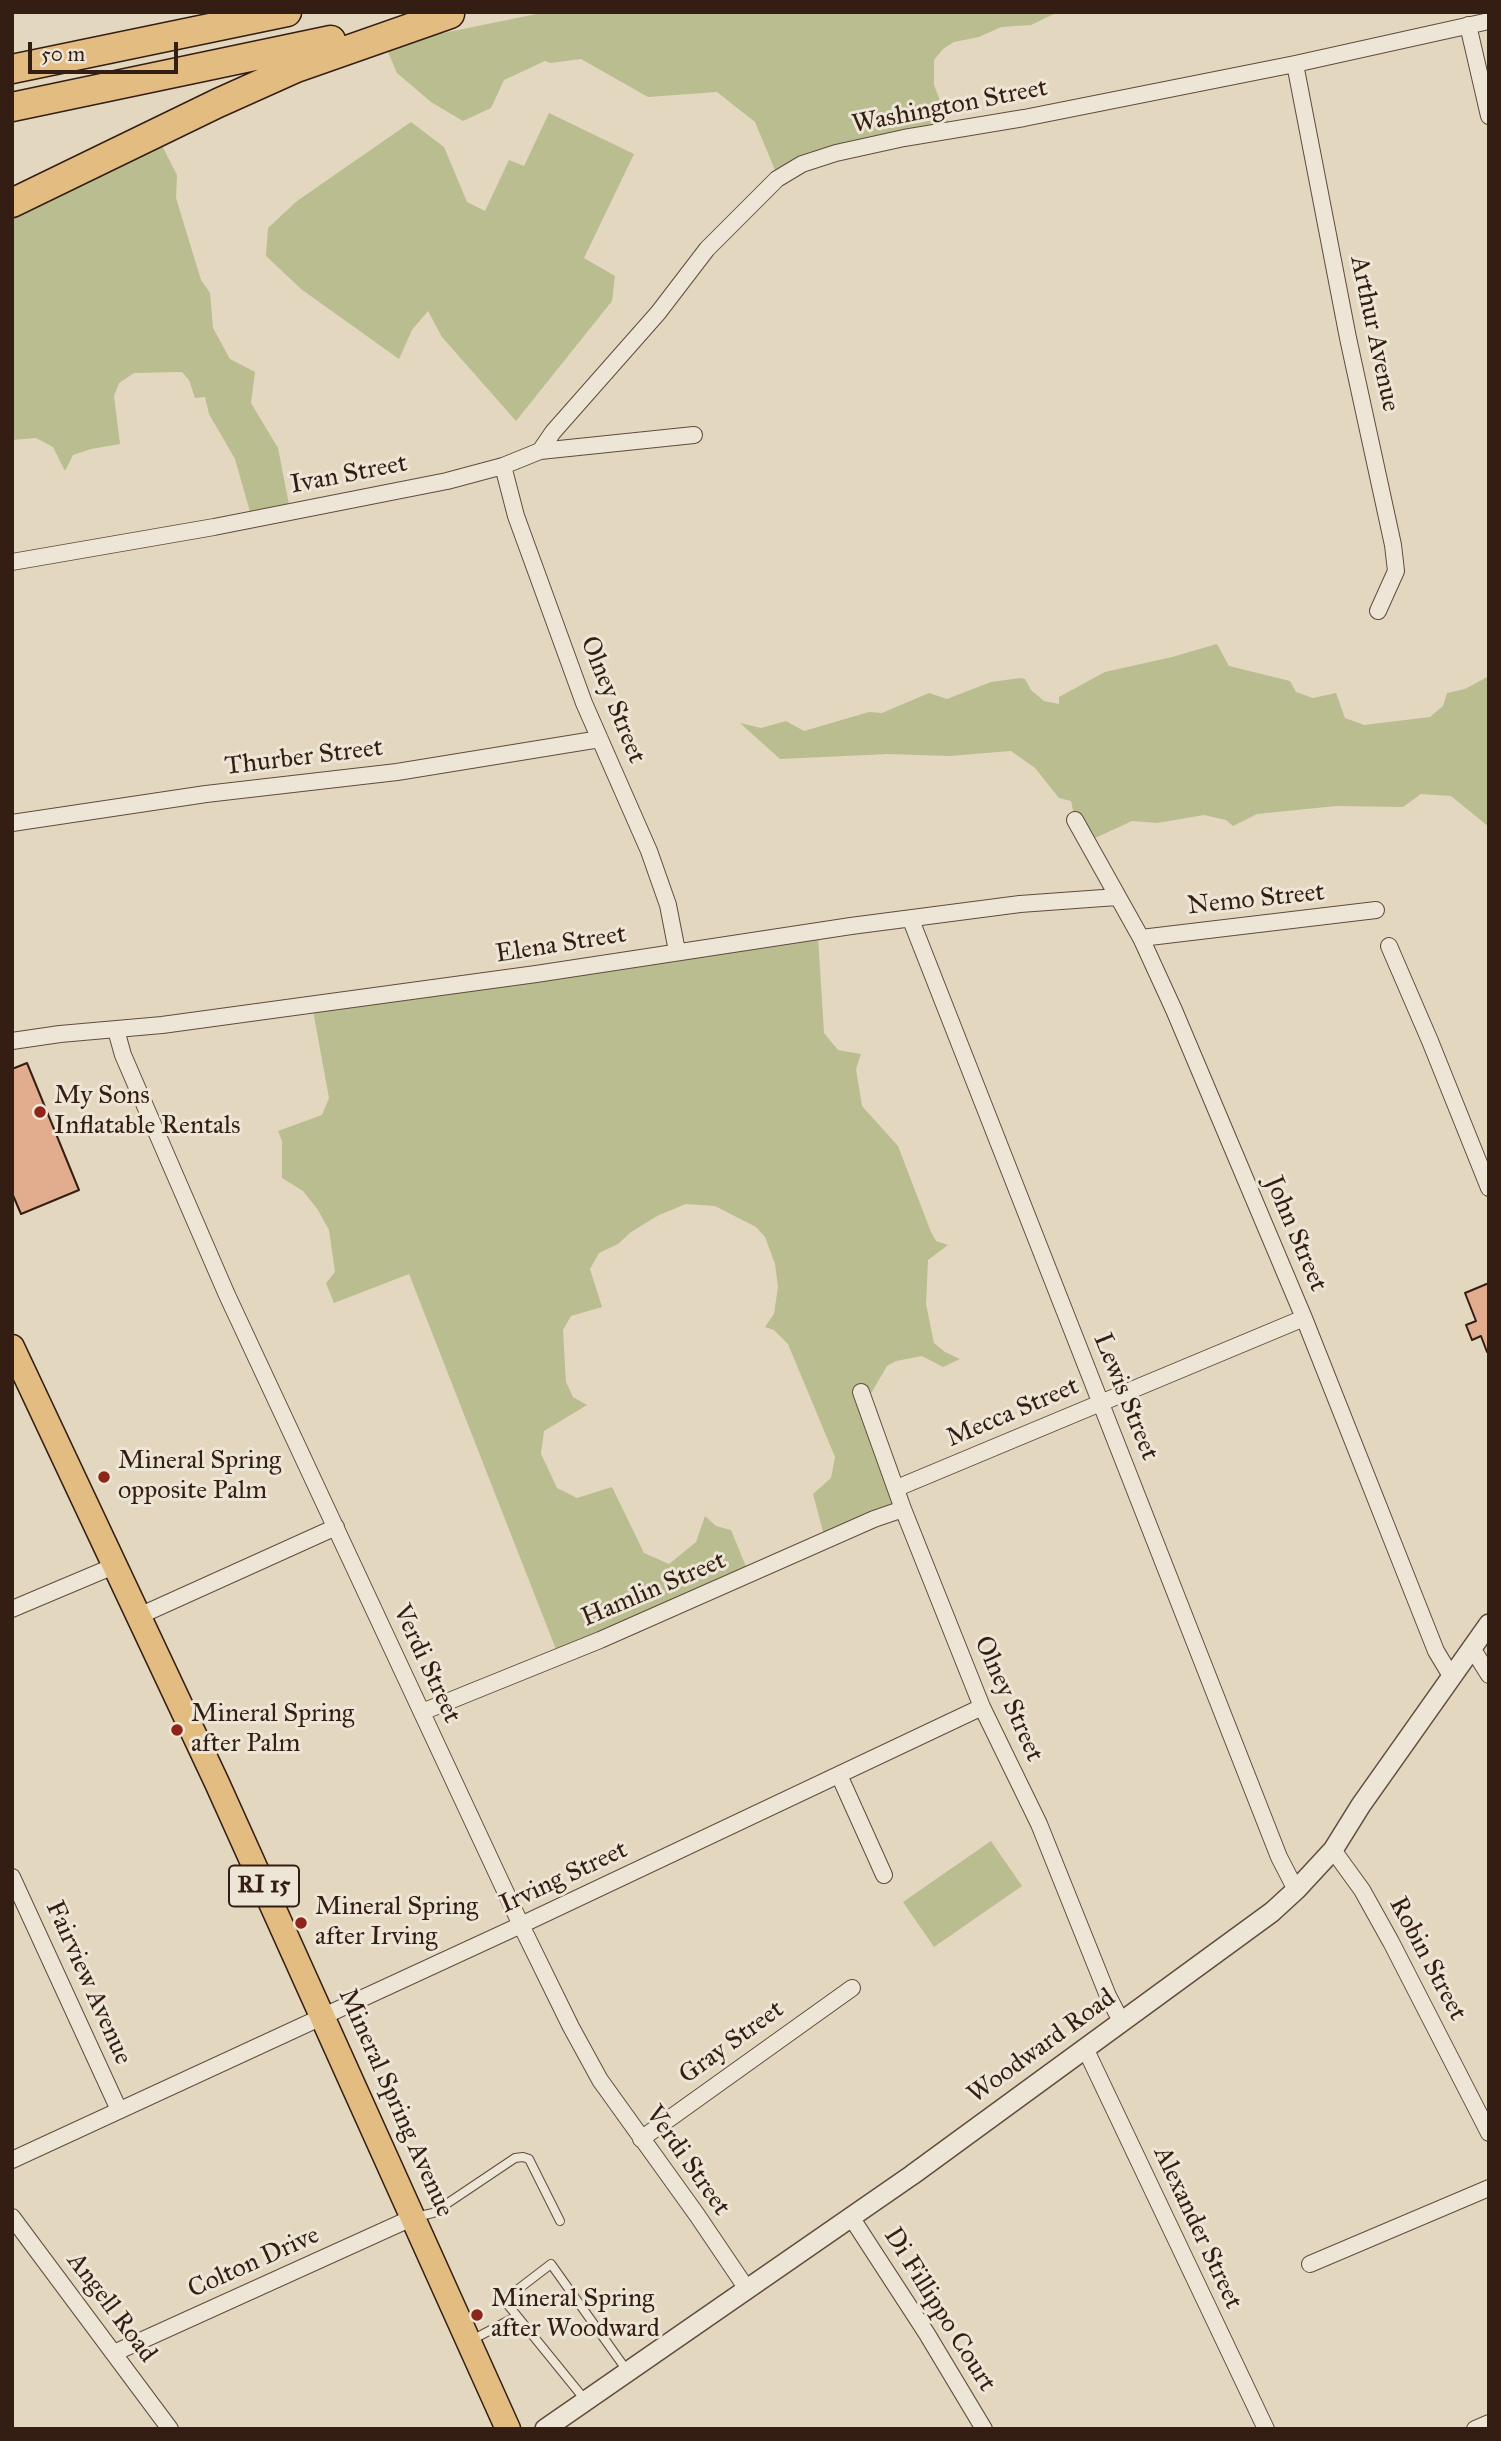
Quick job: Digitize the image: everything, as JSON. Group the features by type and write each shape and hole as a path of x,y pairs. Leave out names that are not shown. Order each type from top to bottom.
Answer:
{"highway":[{"path":"12,69 287,12"},
{"path":"12,107 189,72 453,13"},
{"path":"12,203 296,68 453,13"}],"main road":[{"name":"Mineral Spring Avenue","path":"12,1347 323,2017 508,2429"}],"street":[{"name":"Washington Street","path":"540,450 657,313 707,249 777,179 802,164 836,153 904,138 1024,118 1295,64 1489,21"},
{"path":"1468,25 1489,116"},
{"name":"Arthur Avenue","path":"1295,64 1348,338 1393,545 1396,570 1378,611"},
{"name":"Ivan Street","path":"12,562 241,522 447,481 503,466 540,450 694,435"},
{"name":"Olney Street","path":"503,466 516,516 584,703 661,883 677,951"},
{"name":"Thurber Street","path":"12,822 206,794 397,772 600,739"},
{"name":"John Street","path":"1075,820 1141,939 1174,1010 1304,1318 1436,1651 1451,1676"},
{"name":"Elena Street","path":"12,1041 116,1030 536,974 851,926 1020,904 1116,897"},
{"name":"Nemo Street","path":"1141,939 1376,911"},
{"name":"Lewis Street","path":"911,920 1279,1857 1296,1891"},
{"path":"1389,946 1489,1188"},
{"name":"Verdi Street","path":"116,1030 123,1055 228,1295 571,2027 600,2080 698,2215 747,2289"},
{"name":"Mecca Street","path":"897,1488 1304,1318"},
{"name":"Olney Street","path":"861,1392 903,1510 982,1707 1039,1824 1108,1996 1121,2021"},
{"name":"Hamlin Street","path":"422,1712 600,1640 874,1519 903,1510"},
{"path":"139,1616 335,1527"},
{"path":"12,1609 114,1566"},
{"name":"Woodward Road","path":"545,2429 851,2217 1272,1912 1296,1891 1333,1850 1361,1805 1489,1624"},
{"path":"1472,1648 1489,1675"},
{"name":"Irving Street","path":"12,2160 521,1925 982,1707"},
{"path":"839,1775 884,1875"},
{"name":"Robin Street","path":"1333,1850 1362,1890 1385,1931 1489,2133"},
{"name":"Fairview Avenue","path":"12,1877 119,2110"},
{"name":"Gray Street","path":"642,2139 852,1988"},
{"name":"Alexander Street","path":"1085,2048 1266,2429"},
{"path":"1310,2264 1489,2188"},
{"name":"Angell Road","path":"12,2217 170,2429"},
{"name":"Colton Drive","path":"114,2353 414,2217"},
{"name":"Di Fillippo Court","path":"851,2217 928,2334 984,2429"},
{"path":"1475,2429 1489,2423"}],"lane":[{"path":"414,2217 433,2213 515,2158 523,2157 529,2159 560,2221"},
{"path":"586,2401 504,2300 551,2264 628,2372"},
{"path":"470,2342 517,2315"}],"green space":[{"path":"546,12 1069,12 1054,14 1031,25 1001,27 979,37 954,42 943,49 934,60 934,85 951,129 832,153 780,182 755,122 717,92 648,97 581,59 550,63 545,61 504,80 491,108 463,121 431,102 397,73 385,45"},
{"path":"549,113 634,154 584,258 615,276 612,301 516,421 442,337 428,311 412,330 399,359 301,289 266,256 268,228 297,201 411,122 444,147 467,202 485,211 509,160 524,166"},
{"path":"154,130 177,175 176,198 201,280 210,293 213,328 230,359 255,372 251,403 278,448 290,510 252,519 235,459 209,414 205,397 195,398 189,380 182,372 134,373 119,383 114,396 120,444 73,455 65,471 53,447 36,438 12,440 12,204"},
{"path":"1217,644 1229,666 1290,681 1296,692 1313,698 1336,693 1345,718 1364,725 1430,717 1443,706 1447,693 1465,689 1489,676 1489,827 1451,796 1421,794 1403,807 1336,806 1257,814 1233,826 1226,820 1204,815 1157,823 1132,821 1093,839 1075,820 1071,801 1059,798 1035,768 1011,751 949,756 888,754 780,759 740,723 761,728 786,721 804,731 869,712 882,713 929,693 947,699 991,682 1020,678 1025,679 1031,690 1044,701 1059,704 1059,697 1105,672"},
{"path":"818,936 824,1033 838,1050 861,1054 856,1069 862,1106 898,1146 931,1232 936,1241 948,1245 928,1260 926,1304 934,1343 960,1359 943,1367 922,1356 896,1361 887,1366 870,1395 908,1508 825,1539 813,1494 831,1478 835,1457 788,1344 774,1330 765,1327 774,1314 778,1287 775,1264 765,1237 756,1227 715,1206 686,1204 659,1215 631,1232 618,1244 599,1253 590,1269 602,1307 571,1316 563,1330 566,1382 573,1397 587,1405 544,1431 541,1454 557,1488 577,1498 612,1487 644,1553 669,1564 696,1542 705,1516 716,1526 731,1530 749,1574 639,1633 564,1660 559,1657 409,1274 334,1303 326,1283 335,1272 329,1230 303,1191 282,1178 282,1141 278,1131 322,1115 329,1098 312,1005"},
{"path":"991,1841 1022,1886 934,1947 903,1902"}],"building":[{"path":"27,1063 79,1190 21,1214 12,1193 12,1069"},
{"path":"1489,1283 1487,1352 1481,1336 1472,1340 1466,1325 1476,1321 1465,1293"}],"place":[{"name":"My Sons Inflatable Rentals","path":"40,1112"},
{"name":"Mineral Spring opposite Palm","path":"104,1477"},
{"name":"Mineral Spring after Palm","path":"177,1730"},
{"name":"Mineral Spring after Irving","path":"301,1923"},
{"name":"Mineral Spring after Woodward","path":"477,2315"}]}
